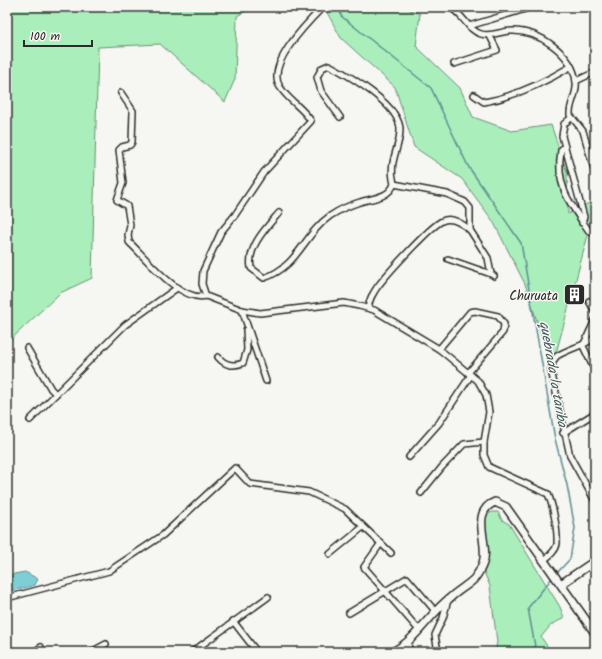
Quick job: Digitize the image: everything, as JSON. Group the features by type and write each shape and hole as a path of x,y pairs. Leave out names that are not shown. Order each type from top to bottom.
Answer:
{"main road":[{"path":"392,652 408,641 449,598 473,580 479,572 486,551 481,526 482,518 489,505 495,502 506,507 595,632"},
{"path":"562,584 595,560"}],"street":[{"path":"206,296 202,284 203,271 221,232 235,215 264,172 311,121 280,86 278,73 284,54 293,38 323,7"},
{"path":"449,7 454,9 468,26 480,34 490,36 512,31 538,38 552,45 563,54 576,81 569,109 571,118 583,131 595,173"},
{"path":"468,26 532,7"},
{"path":"454,64 497,50 490,36"},
{"path":"279,213 265,230 252,252 250,260 251,268 264,278 274,274 289,263 313,232 329,217 342,209 386,194 393,188 392,160 400,130 399,119 384,102 329,65 322,68 317,77 321,91 340,117"},
{"path":"474,95 484,102 494,100 523,90 570,67"},
{"path":"576,81 595,72"},
{"path":"121,93 133,111 132,142 119,150 123,183 117,200 127,206 130,225 128,235 129,242 176,288 201,297 206,296 242,310 266,313 344,303 368,308 374,310 439,349 483,387 488,403 484,455 489,467 548,494 552,502 557,545 553,553 544,561"},
{"path":"571,118 564,124 562,130 564,147 583,211 584,220 582,223"},
{"path":"564,147 562,150 560,163 563,184 572,208 591,233 595,232"},
{"path":"394,184 446,194 465,202 470,208 470,230"},
{"path":"368,308 373,294 386,275 430,231 443,221 451,220 462,223 470,230 488,258 493,275 448,259"},
{"path":"30,420 125,325 176,288"},
{"path":"589,301 595,312"},
{"path":"242,310 266,380"},
{"path":"409,457 439,423 469,374 503,332 504,324 498,316 475,311 470,312 439,349"},
{"path":"583,346 595,320"},
{"path":"218,357 223,363 229,365 236,366 243,363 246,358 248,343 246,324"},
{"path":"595,338 583,346 556,356 552,363 551,370 563,433 570,456 595,501"},
{"path":"583,346 595,371"},
{"path":"27,348 51,389 56,394"},
{"path":"563,433 595,412"},
{"path":"421,493 442,467 464,444 484,442"},
{"path":"7,598 108,571 163,535 235,468 250,484 309,492 345,509 392,553"},
{"path":"590,492 595,488"},
{"path":"330,554 363,527"},
{"path":"381,544 364,567 419,630"},
{"path":"349,613 407,578 436,612"},
{"path":"192,652 268,596"},
{"path":"438,652 435,635 443,618 449,598"},
{"path":"233,621 257,652"},
{"path":"408,641 409,652"},
{"path":"91,652 106,644"},
{"path":"34,652 41,647"}],"green space":[{"path":"7,7 253,7 237,16 235,79 225,102 160,44 98,47 92,278 60,293 7,343"},
{"path":"324,7 404,7 420,14 416,46 460,88 473,117 512,131 551,125 567,172 568,214 591,202 595,209 552,368 525,284 493,221 462,179 414,147 395,87 341,38"},
{"path":"492,512 498,512 502,520 509,524 560,607 564,618 551,625 541,637 549,649 559,652 495,652 497,642 490,586 484,572 488,552 484,519"}],"water":[{"path":"25,572 38,579 35,585 7,591 7,578 14,574"}],"waterway":[{"name":"quebrada la tariba","path":"340,7 341,16 431,88 468,166 521,243 555,439 567,485 575,528 570,559 556,574"},
{"name":"quebrada la tariba","path":"536,652 528,608 552,578"}],"place":[{"name":"Churuata","path":"574,295"}]}
